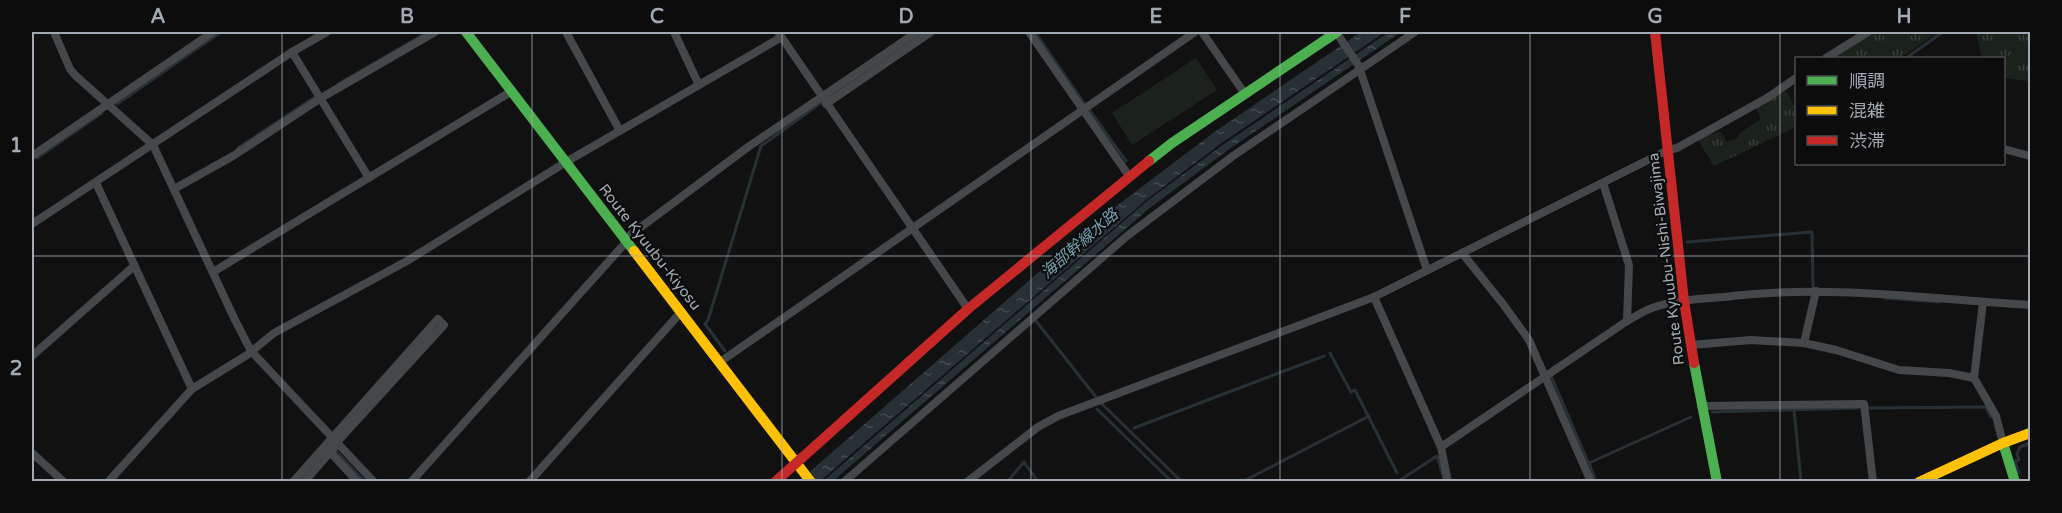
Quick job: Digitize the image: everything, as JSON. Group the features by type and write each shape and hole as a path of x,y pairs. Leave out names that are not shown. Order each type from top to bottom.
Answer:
{"main road":[{"name":"Route Kyuubu-Kiyosu","path":"466,32 811,482"},
{"path":"775,482 800,467 968,309 1129,176 1172,142 1336,32"},
{"name":"Route Kyuubu-Nishi-Biwajima","path":"1655,32 1690,345 1717,482"},
{"path":"1919,482 2003,443 2031,433"},
{"path":"2003,443 2015,482"}],"street":[{"path":"54,32 70,69 106,105 153,145 251,351 334,445 374,482"},
{"path":"32,156 210,32"},
{"path":"32,224 292,52 327,32"},
{"path":"174,189 233,156 321,98 435,32"},
{"path":"566,32 620,131"},
{"path":"674,32 699,85"},
{"path":"824,100 917,32"},
{"path":"411,482 626,240 748,147 931,32"},
{"path":"1029,32 1129,176"},
{"path":"720,362 1195,32"},
{"path":"1202,32 1245,94"},
{"path":"1336,32 1360,68 1427,270"},
{"path":"844,482 1054,298 1136,230 1233,156 1415,32"},
{"path":"1828,57 1868,32"},
{"path":"108,482 192,389 247,355 274,333 407,261 566,162 699,85 779,35 968,309"},
{"path":"292,52 369,178"},
{"path":"967,482 1038,427 1374,297 1677,147 1767,98 1795,79"},
{"path":"213,272 512,92"},
{"path":"2005,149 2031,156"},
{"path":"96,183 192,389"},
{"path":"1603,183 1629,265 1627,321"},
{"path":"1462,253 1529,340 1592,482"},
{"path":"32,356 134,266"},
{"path":"1804,343 1816,291"},
{"path":"1441,447 1627,321 1652,308 1684,301 1750,293 1816,291 1850,291 2031,306"},
{"path":"1374,297 1441,447 1448,482"},
{"path":"1983,303 1974,378 1996,416 2003,443"},
{"path":"529,482 681,312"},
{"path":"293,482 334,445 444,325 438,319 334,445 304,482"},
{"path":"1690,345 1751,340 1804,343 1836,350 1899,370 1949,373 1974,378"},
{"path":"1701,406 1864,404 1873,482"},
{"path":"334,445 358,482"},
{"path":"32,453 64,482"}],"green space":[{"path":"1873,32 1939,32 1902,57 1834,57"},
{"path":"1976,32 2030,32 2029,81 2005,78 2005,57 1982,57"},
{"path":"1196,58 1217,90 1132,145 1112,113"},
{"path":"1783,91 1787,92 1795,108 1795,127 1714,166 1698,140 1718,132 1721,132 1727,142 1738,138 1740,133 1761,119 1756,107"}],"water":[{"name":"海部幹線水路","path":"1361,32 1385,32 1223,142 1146,200 820,481 798,482 1102,217 1213,133"},
{"path":"1389,32 1401,32 1228,150 1151,207 833,481 822,482 1147,201 1224,144"}],"waterway":[{"path":"117,104 221,32"},
{"path":"338,84 428,32"},
{"path":"827,98 925,32"},
{"path":"1035,32 1084,103"},
{"path":"1907,57 1943,32"},
{"path":"238,148 315,97"},
{"path":"725,351 705,324 761,146 822,102"},
{"path":"1090,111 1126,161"},
{"path":"37,158 102,113"},
{"path":"1687,242 1812,232 1813,287"},
{"path":"1885,298 1939,302"},
{"path":"1036,321 1096,397"},
{"path":"402,365 433,330"},
{"path":"1330,353 1351,392 1355,390 1397,473"},
{"path":"1134,428 1324,356"},
{"path":"1551,376 1588,462"},
{"path":"1101,403 1182,482"},
{"path":"1868,408 1986,407 1991,417"},
{"path":"1712,412 1857,408"},
{"path":"1097,409 1172,482"},
{"path":"1794,409 1801,482"},
{"path":"1242,482 1369,416"},
{"path":"1596,482 1589,463 1691,417"},
{"path":"2019,473 2015,461 2019,460 2017,454 2020,447 2030,443"},
{"path":"333,448 365,482"},
{"path":"1397,482 1437,456 1445,482"},
{"path":"1007,482 1024,462 1038,482"}],"traffic: fast":[{"path":"466,32 634,251"},
{"path":"1149,161 1172,143 1337,32"},
{"path":"1694,363 1717,482"},
{"path":"2003,443 2015,482"}],"traffic: slow":[{"path":"634,251 811,482"},
{"path":"1919,482 2030,433"}],"traffic: jam":[{"path":"1655,32 1684,301 1694,363"},
{"path":"775,482 968,309 1149,161"}]}
